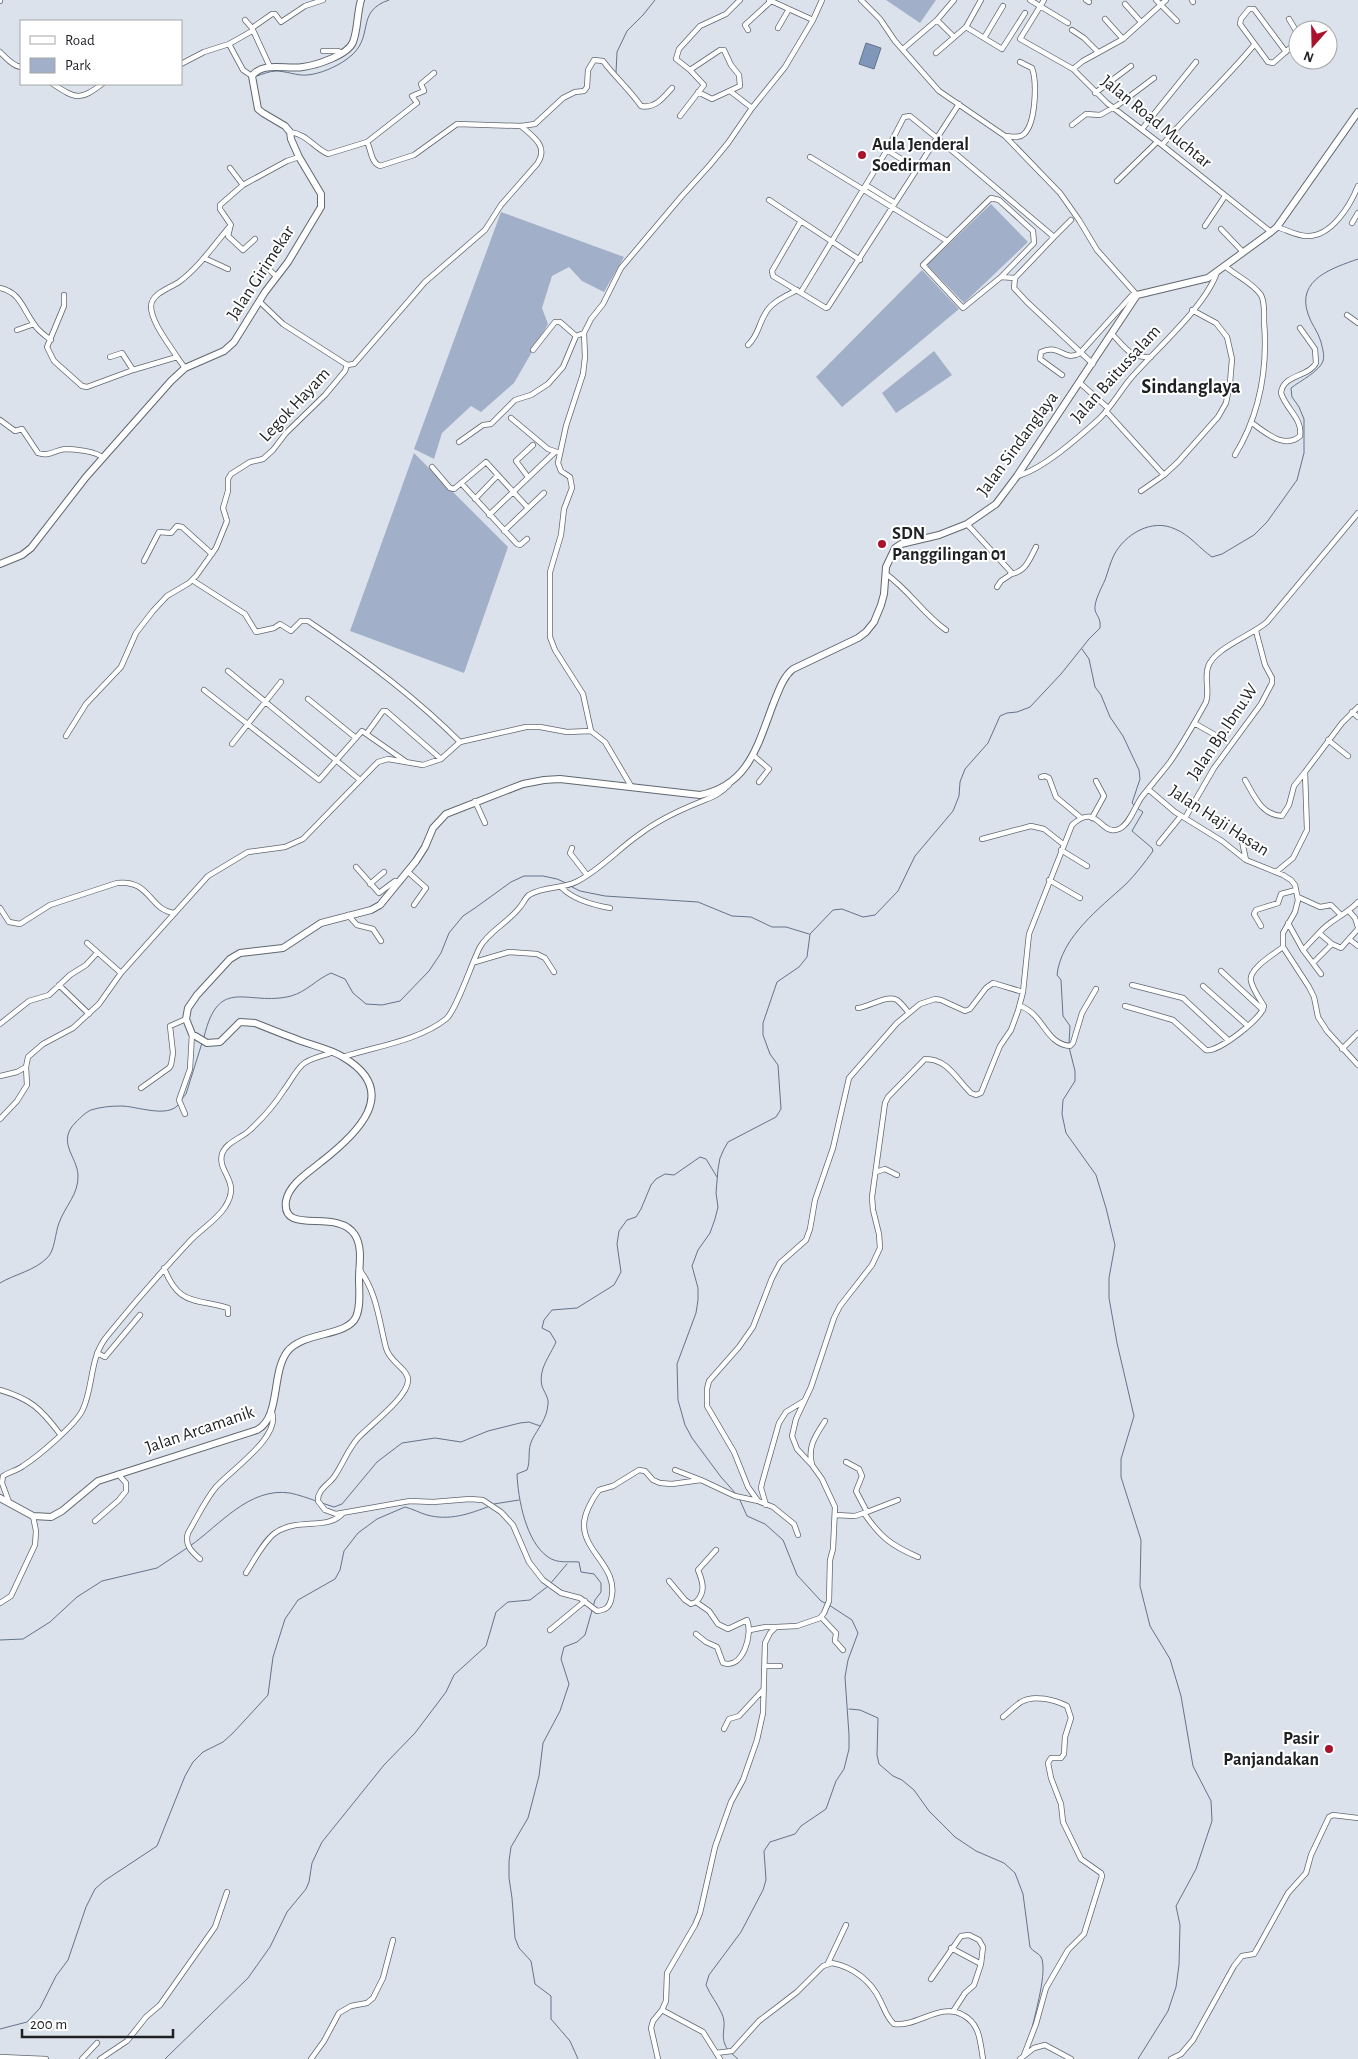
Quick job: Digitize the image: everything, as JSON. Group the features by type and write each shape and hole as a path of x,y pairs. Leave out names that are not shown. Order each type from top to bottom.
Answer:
{"street":[{"path":"182,63 204,52 229,44 252,30 272,14 276,14 281,22 305,6 323,0"},
{"path":"252,76 260,70 270,67 303,67 343,53 353,42 361,0"},
{"path":"680,116 704,84 677,60 679,49 700,26 726,14 740,0"},
{"path":"631,786 605,742 591,731 583,694 555,650 550,636 550,572 561,535 564,509 572,488 570,477 558,467 566,426 583,374 585,357 584,334 621,268 728,143 752,108 785,67 813,20 822,0"},
{"path":"861,0 880,19 895,41 939,91 1005,136 1060,193 1097,250 1136,294"},
{"path":"904,49 937,20 954,0"},
{"path":"936,53 966,27 982,0"},
{"path":"1030,0 1068,22"},
{"path":"1040,6 1044,0"},
{"path":"1156,0 1177,21"},
{"path":"1073,69 1098,52 1123,39 1166,0"},
{"path":"748,30 745,25 770,1 813,20"},
{"path":"1125,4 1141,22"},
{"path":"984,38 1003,6"},
{"name":"Jalan Road Muchtar","path":"1040,6 1020,38 1073,69 1112,108 1142,129 1271,232"},
{"path":"1252,8 1286,52 1270,64 1254,45 1240,22 1252,8"},
{"path":"778,28 789,9"},
{"path":"966,27 1002,49 1025,13"},
{"path":"1105,19 1123,39"},
{"path":"245,20 270,67"},
{"path":"937,20 954,37"},
{"path":"1072,30 1084,38 1098,52"},
{"path":"229,44 243,70 252,76 258,109 285,126 290,132 306,137 319,149 328,154 366,142 417,103 412,96 424,91 421,84 434,73"},
{"path":"1162,145 1193,110 1229,75 1254,45"},
{"path":"690,70 720,50 724,50 730,58 731,65 739,75 741,84 712,99 698,92"},
{"path":"323,51 343,53"},
{"path":"0,52 20,67"},
{"path":"0,62 6,58"},
{"path":"366,142 371,148 374,161 380,166 414,155 458,124 521,126 535,124 563,98 575,92 584,91 587,87 588,70 594,60 603,61 612,74 628,87 641,106 648,107 661,101 672,88"},
{"path":"1005,136 1018,137 1024,135 1033,110 1035,94 1032,68 1020,62"},
{"path":"1142,129 1196,62"},
{"path":"1095,93 1131,66"},
{"path":"1072,125 1086,114 1098,115 1112,108 1154,78"},
{"path":"55,85 66,92 82,97 88,95 101,85"},
{"path":"730,91 752,108"},
{"path":"801,221 772,271 773,276 828,308 959,104"},
{"path":"1062,375 1040,359 1041,352 1053,349 1062,351 1072,357 1080,353 1136,294 1198,281 1217,272 1271,232 1277,227 1357,115"},
{"path":"748,345 755,339 765,314 771,305 799,291 887,150 905,116 910,116 1054,236"},
{"name":"Legok Hayam","path":"66,736 86,704 121,667 136,633 153,611 167,596 192,580 212,554 222,538 227,525 228,518 223,505 228,491 228,479 231,474 250,462 263,458 273,450 286,433 325,395 345,371 347,365 354,364 425,282 485,230 501,205 537,164 541,158 542,151 538,141 521,126"},
{"name":"Jalan Girimekar","path":"0,564 22,555 30,548 103,458 185,368 229,348 259,301 288,262 323,202 321,194 299,157 290,132"},
{"path":"1117,181 1157,142"},
{"path":"887,150 917,169"},
{"path":"255,239 243,250 228,236 231,225 220,209 220,205 243,185 286,161 299,157"},
{"path":"810,157 894,205 947,241"},
{"path":"230,168 243,185"},
{"path":"1277,227 1302,235 1318,235 1326,231 1350,203 1358,186"},
{"path":"1205,226 1225,196"},
{"path":"991,198 999,200 1033,231 1034,243 1001,277 963,308 923,265 991,198"},
{"path":"770,200 860,260"},
{"path":"1350,203 1358,212 1352,222"},
{"path":"1072,220 1054,236 1015,278 1014,288 1093,364"},
{"path":"185,368 164,339 151,308 152,300 192,271 231,225"},
{"path":"1221,229 1243,252"},
{"path":"204,258 228,269"},
{"path":"263,264 277,277"},
{"path":"1225,266 1250,283 1263,298 1264,370 1252,423 1235,455"},
{"name":"Jalan Baitussalam","path":"1018,476 1059,452 1100,418 1192,310 1213,283 1217,272"},
{"path":"1001,277 1015,278"},
{"path":"0,288 17,295 40,332 51,340"},
{"name":"Jalan Sindanglaya","path":"631,786 686,795 700,795 710,793 730,784 740,775 754,755 779,689 788,673 858,638 866,632 874,622 881,605 886,566 895,548 901,544 939,535 966,524 996,504 1018,476 1093,364 1136,294"},
{"path":"64,295 64,306 47,348 54,361 84,387 177,357"},
{"path":"259,301 283,324 347,365"},
{"path":"1141,491 1164,475 1218,417 1224,408 1230,384 1232,359 1227,337 1216,323 1192,310"},
{"path":"1347,315 1358,323"},
{"path":"533,350 555,322 560,322 576,336"},
{"path":"17,330 34,324"},
{"path":"1252,423 1272,437 1280,440 1290,442 1300,436 1300,428 1282,397 1281,390 1292,378 1311,370 1316,363 1314,349 1300,328"},
{"path":"576,336 584,334"},
{"path":"1112,334 1129,352 1139,357 1150,357"},
{"path":"459,442 484,425 491,424 515,400 530,395 548,384 562,368 576,336"},
{"path":"110,357 122,353 133,370"},
{"path":"1080,383 1107,409 1164,475"},
{"path":"512,418 543,444 555,452 561,452"},
{"path":"0,420 15,431 22,429 38,453 49,454 67,449 92,451 103,458"},
{"path":"528,477 516,464 517,460 533,445"},
{"path":"489,515 555,452"},
{"path":"432,467 450,488 454,489 486,462 528,508"},
{"path":"475,499 498,475"},
{"path":"461,483 517,544 520,545 527,539"},
{"path":"504,531 544,493"},
{"path":"1041,776 1049,778 1056,797 1080,817 1092,818 1106,828 1116,830 1121,828 1170,761 1209,696 1207,671 1211,660 1218,652 1256,631 1277,610 1358,513"},
{"path":"966,524 1011,574"},
{"path":"144,561 159,532 170,533 177,526 182,527 212,554"},
{"path":"997,587 1011,574 1019,571 1028,563 1036,547"},
{"path":"886,574 908,592 934,622 946,630"},
{"path":"192,580 245,614 256,632 274,628 280,624 291,631 301,621 308,621 402,690 460,742"},
{"name":"Jalan Bp.Ibnu.W","path":"1159,843 1183,817 1214,768 1261,704 1272,683 1256,631"},
{"path":"228,671 360,780"},
{"path":"232,744 280,682"},
{"path":"204,690 319,780 362,730 408,764"},
{"path":"308,699 356,738"},
{"path":"1245,780 1260,806 1272,814 1282,816 1289,805 1294,786 1328,740 1358,706"},
{"path":"367,733 382,712 386,711 441,759"},
{"path":"1352,712 1358,717"},
{"path":"1194,723 1224,740"},
{"path":"0,1119 17,1101 28,1085 26,1067 28,1057 43,1044 73,1028 103,1000 121,974 208,876 253,850 285,847 303,839 374,765 382,760 423,765 441,759 460,742 526,727 540,727 567,732 591,731"},
{"path":"1328,740 1348,756"},
{"path":"754,755 769,769 760,782"},
{"path":"1276,872 1293,858 1307,830 1305,772"},
{"path":"186,1114 179,1100 190,1069 192,1034 186,1019 191,1002 230,959 240,953 283,948 313,927 348,915 371,910 380,904 408,871 425,847 437,821 446,814 475,801 523,784 544,780 560,779 631,786"},
{"path":"1092,818 1104,796 1096,780"},
{"path":"343,1057 410,1036 431,1028 446,1019 456,1004 465,979 483,943 511,918 527,897 543,890 562,888 576,882 640,834 701,802 713,798 730,784"},
{"name":"Jalan Haji Hasan","path":"1148,789 1183,817 1222,841 1246,860 1291,880 1296,890"},
{"path":"475,801 486,823"},
{"path":"750,1630 811,1623 821,1617 829,1601 830,1560 833,1549 836,1515 829,1492 812,1465 797,1450 792,1436 796,1420 805,1401 837,1312 872,1265 880,1248 872,1197 885,1103 892,1092 925,1059 942,1062 971,1093 976,1095 981,1093 1000,1046 1010,1030 1020,1006 1029,934 1063,844 1072,825 1080,817"},
{"path":"982,839 1031,826 1044,829 1063,844"},
{"path":"1240,832 1246,860"},
{"path":"572,848 570,853 587,875"},
{"path":"1061,850 1087,866"},
{"path":"356,867 379,893 395,881 398,882"},
{"path":"408,871 426,888 414,906"},
{"path":"370,884 384,872"},
{"path":"1049,880 1080,898"},
{"path":"0,908 9,922 20,924 50,905 117,883 128,882 141,888 154,902 168,912 175,914"},
{"path":"562,888 573,897 596,906 610,908"},
{"path":"1261,926 1254,914 1256,910 1278,903 1282,894 1296,890 1298,897 1295,912 1282,938 1283,948 1314,997 1316,1010 1322,1024 1342,1050 1358,1065"},
{"path":"1298,897 1320,907 1331,905 1340,914"},
{"path":"1304,950 1319,932 1340,914 1349,911 1358,902"},
{"path":"1319,932 1332,944 1341,948 1358,928 1355,918 1349,911"},
{"path":"348,915 357,925 374,929 381,941"},
{"path":"1288,923 1321,974"},
{"path":"1349,939 1358,946"},
{"path":"87,943 121,974"},
{"path":"1313,963 1332,944"},
{"path":"1125,1006 1173,1020 1208,1051 1228,1040 1261,1015 1264,1006 1251,982 1251,975 1255,968 1283,948"},
{"path":"475,962 509,952 533,953 545,958 554,972"},
{"path":"0,1024 24,1004 34,999 44,998 70,975 86,965 97,953"},
{"path":"1220,971 1264,1010"},
{"path":"758,1501 748,1487 734,1452 707,1406 707,1389 710,1381 753,1327 772,1278 780,1263 806,1240 810,1229 814,1200 833,1148 849,1078 908,1012 928,1000 941,1000 964,1011 970,1010 986,988 993,983 1023,992"},
{"path":"59,985 89,1014"},
{"path":"1132,985 1183,998 1228,1040"},
{"path":"1203,986 1248,1026"},
{"path":"1020,1006 1027,1008 1043,1024 1054,1042 1070,1046 1073,1043 1082,1013 1096,989"},
{"path":"858,1008 892,998 908,1012"},
{"path":"141,1088 169,1068 173,1053 170,1026 186,1019"},
{"name":"Jalan Arcamanik","path":"33,1516 45,1518 57,1515 92,1485 118,1474 257,1430 268,1421 280,1366 289,1350 306,1338 348,1325 356,1318 359,1302 360,1270 358,1242 355,1234 347,1226 328,1220 304,1222 291,1216 286,1200 294,1185 353,1135 362,1125 369,1111 371,1092 366,1080 355,1066 333,1052 247,1021 240,1022 224,1039 214,1043 206,1043 192,1034"},
{"path":"1342,1050 1358,1033"},
{"path":"10,1504 2,1483 3,1476 21,1468 80,1415 84,1408 97,1353 106,1336 164,1268 196,1234 224,1209 230,1199 231,1184 222,1159 225,1148 251,1130 308,1060 333,1052"},
{"path":"0,1076 17,1072 26,1067"},
{"path":"876,1172 885,1169 897,1175"},
{"path":"164,1268 169,1279 182,1297 228,1308 228,1314"},
{"path":"360,1270 372,1289 389,1356 404,1370 408,1382 404,1392 394,1404 352,1446 338,1471 320,1493 318,1501 331,1514 410,1501 483,1500 501,1512 513,1525 529,1562 542,1580 561,1593 575,1596 592,1608 601,1611 611,1601 612,1586 604,1565 585,1535 584,1526 585,1516 596,1492 601,1488 613,1486 639,1470 645,1471 653,1480 667,1484 701,1480"},
{"path":"97,1353 103,1358 106,1356 140,1315"},
{"path":"0,1390 24,1398 37,1406 60,1434"},
{"path":"766,1505 761,1488 779,1423 786,1412 805,1401"},
{"path":"200,1559 188,1546 186,1539 188,1533 215,1488 266,1438 274,1422 271,1410"},
{"path":"812,1465 809,1454 810,1449 816,1434 825,1421"},
{"path":"846,1462 859,1469 862,1476 856,1491 865,1513 878,1532 893,1546 918,1557"},
{"path":"674,1470 735,1496 758,1501 773,1508 794,1524 798,1534"},
{"path":"95,1521 119,1500 126,1491 126,1483 118,1474"},
{"path":"0,1498 33,1516 36,1531 35,1545 10,1596 0,1604"},
{"path":"836,1515 855,1516 898,1500"},
{"path":"246,1574 264,1546 276,1532 296,1524 333,1522 343,1513"},
{"path":"669,1581 685,1600 691,1604 696,1602 701,1596 703,1588 698,1570 716,1550"},
{"path":"550,1630 584,1601"},
{"path":"696,1602 709,1611 720,1626 730,1629 746,1619 750,1630 742,1655 732,1664 723,1663 718,1647 706,1642 696,1634"},
{"path":"821,1617 836,1633 834,1641 843,1650"},
{"path":"658,2059 651,2028 653,2021 662,2010 667,1993 667,1973 695,1925 700,1912 715,1847 731,1802 743,1780 757,1740 763,1713 765,1643 770,1633 776,1627"},
{"path":"765,1666 780,1666"},
{"path":"724,1729 729,1719 739,1716 764,1688"},
{"path":"1003,1717 1023,1700 1045,1698 1056,1700 1067,1706 1071,1718 1065,1737 1063,1756 1051,1758 1048,1763 1051,1778 1061,1804 1063,1822 1081,1859 1101,1872 1102,1876 1084,1934 1068,1950 1046,1988 1036,2024 1022,2057"},
{"path":"1171,2059 1181,2054 1193,2040 1234,1966 1242,1956 1254,1954 1288,1893 1306,1873 1311,1855 1329,1817 1333,1815 1358,1818"},
{"path":"100,2059 127,2041 164,2000 176,1980 215,1927 227,1892"},
{"path":"716,2054 732,2051 758,2021 797,1992 828,1963 846,1926"},
{"path":"932,1979 960,1936 969,1935 979,1940 983,1947 981,1964 974,1985 965,1993 954,2010"},
{"path":"311,2059 324,2041 339,2012 351,2006 367,2003 373,1998 383,1978 393,1940"},
{"path":"951,1948 981,1964"},
{"path":"828,1963 837,1964 867,1980 879,1996 889,2019 894,2024 908,2024 942,2011 954,2010 968,2018 978,2029 983,2059"},
{"path":"662,2010 703,2032 720,2059"},
{"path":"82,2059 97,2043"},
{"path":"1022,2057 1034,2048 1045,2045 1071,2059"},
{"path":"0,2057 46,2059"}],"green space":[{"path":"886,0 936,0 920,23"},
{"path":"991,204 1028,242 964,303 927,265"},
{"path":"501,212 624,257 604,292 582,281 569,267 552,276 542,308 548,324 514,383 481,412 471,406 442,433 434,459 414,449"},
{"path":"922,270 959,309 842,407 816,377"},
{"path":"934,351 952,375 896,413 882,393"},
{"path":"414,453 508,547 464,673 350,631"}],"shaded area":[{"path":"866,43 881,48 874,69 859,64"}],"waterway":[{"path":"257,76 276,71 307,75 322,72 338,65 356,51 361,43 371,11 389,0"},
{"path":"616,73 617,52 627,31 655,0"},
{"path":"737,1495 692,1438 685,1425 678,1400 677,1364 696,1313 698,1288 692,1266 698,1250 710,1233 715,1219 718,1207 716,1193 720,1158 728,1142 776,1117 781,1109 778,1065 770,1054 763,1035 763,1023 777,982 799,967 807,957 810,934 833,910 842,909 863,917 875,915 898,891 915,856 953,811 959,796 960,782 965,769 988,743 1000,716 1030,707 1100,628 1095,610 1097,599 1114,555 1125,541 1140,530 1148,527 1166,526 1185,535 1212,557 1222,554 1254,535 1267,522 1297,480 1304,453 1304,419 1292,397 1291,388 1309,376 1321,365 1324,359 1320,338 1308,314 1307,292 1312,284 1328,271 1358,259"},
{"path":"1082,649 1089,659 1095,687 1101,695 1110,717 1123,736 1139,770 1140,779 1132,803 1134,805"},
{"path":"1069,1043 1070,1026 1063,1016 1061,980 1057,975 1060,961 1066,948 1083,924 1130,880 1153,851 1132,831 1143,812 1137,808"},
{"path":"204,1037 210,1018 218,1006 227,999 237,997 275,998 291,996 302,992 331,973 345,979 353,993 366,1004 382,1005 400,1001 429,971 441,953 449,933 463,916 511,882 524,876 543,876 566,883"},
{"path":"572,887 580,891 605,896 698,902 732,916 751,917 772,927 786,927 809,934"},
{"path":"181,1100 186,1094 202,1043"},
{"path":"1069,1047 1075,1071 1075,1081 1063,1100 1062,1114 1066,1133 1096,1175 1115,1245 1109,1278 1109,1298 1117,1343 1134,1416 1121,1459 1121,1477 1141,1540 1140,1586 1150,1626 1170,1659 1181,1696 1193,1766 1211,1801 1212,1821 1196,1869 1176,1906 1180,1925 1179,1965 1176,1987 1168,2011 1138,2059"},
{"path":"0,1283 36,1266 47,1258 52,1251 59,1223 78,1182 77,1168 68,1143 70,1129 76,1122 89,1111 102,1107 121,1106 152,1111 168,1111 179,1104"},
{"path":"578,2059 570,2041 551,2019 551,1996 535,1984 531,1961 519,1948 515,1938 509,1861 511,1847 528,1818 539,1776 543,1743 560,1711 569,1684 561,1659 564,1647 577,1642 585,1635 595,1600 601,1592 601,1583 594,1574 581,1572 579,1562 556,1561 540,1550 529,1531 521,1507 517,1474 527,1470 531,1444 544,1419 548,1404 541,1380 543,1368 556,1342 550,1332 542,1328 544,1320 552,1310 577,1308 614,1285 621,1272 617,1244 619,1231 627,1220 636,1217 651,1185 656,1179 665,1174 674,1175 700,1157 706,1159 717,1177"},
{"path":"322,1503 334,1507 342,1504 377,1462 402,1443 435,1438 461,1442 488,1431 520,1423 529,1422 540,1426"},
{"path":"190,1546 236,1509 261,1496 275,1493 290,1493 316,1501"},
{"path":"739,1498 747,1516 765,1524 783,1540 797,1575 825,1603"},
{"path":"494,1504 519,1500"},
{"path":"0,2029 27,2022 40,2008 56,1976 68,1960 86,1907 95,1889 157,1846 185,1776 193,1762 203,1752 223,1742 268,1695 273,1657 285,1619 298,1600 335,1579 340,1570 344,1551 358,1533 377,1519 405,1507 435,1517 452,1517 490,1506"},
{"path":"0,1640 23,1639 50,1622 77,1597 102,1581 157,1568 187,1548"},
{"path":"550,1584 567,1564"},
{"path":"165,2059 248,1978 270,1947 287,1912 306,1889 312,1863 322,1842 384,1765 415,1733 446,1692 454,1675 486,1646 496,1612 508,1602 530,1600 547,1587"},
{"path":"728,2050 723,2036 724,2019 706,1985 709,1975 741,1932 763,1890 766,1880 764,1851 770,1842 795,1834 801,1826 826,1809 836,1781 844,1769 849,1749 845,1677 848,1660 858,1633 852,1620 829,1605"},
{"path":"849,1709 860,1710 878,1718 877,1755 879,1764 914,1790 929,1811 955,1837 976,1851 1004,1863 1015,1873 1023,1894 1030,1947 1041,1957 1043,1963 1042,1981 1032,2028"},
{"path":"731,2053 738,2059"}],"place":[{"name":"Aula Jenderal Soedirman","path":"862,155"},
{"name":"SDN Panggilingan 01","path":"882,544"},
{"name":"Pasir Panjandakan","path":"1329,1749"}],"district":[{"name":"Sindanglaya","path":"1191,387"}]}
